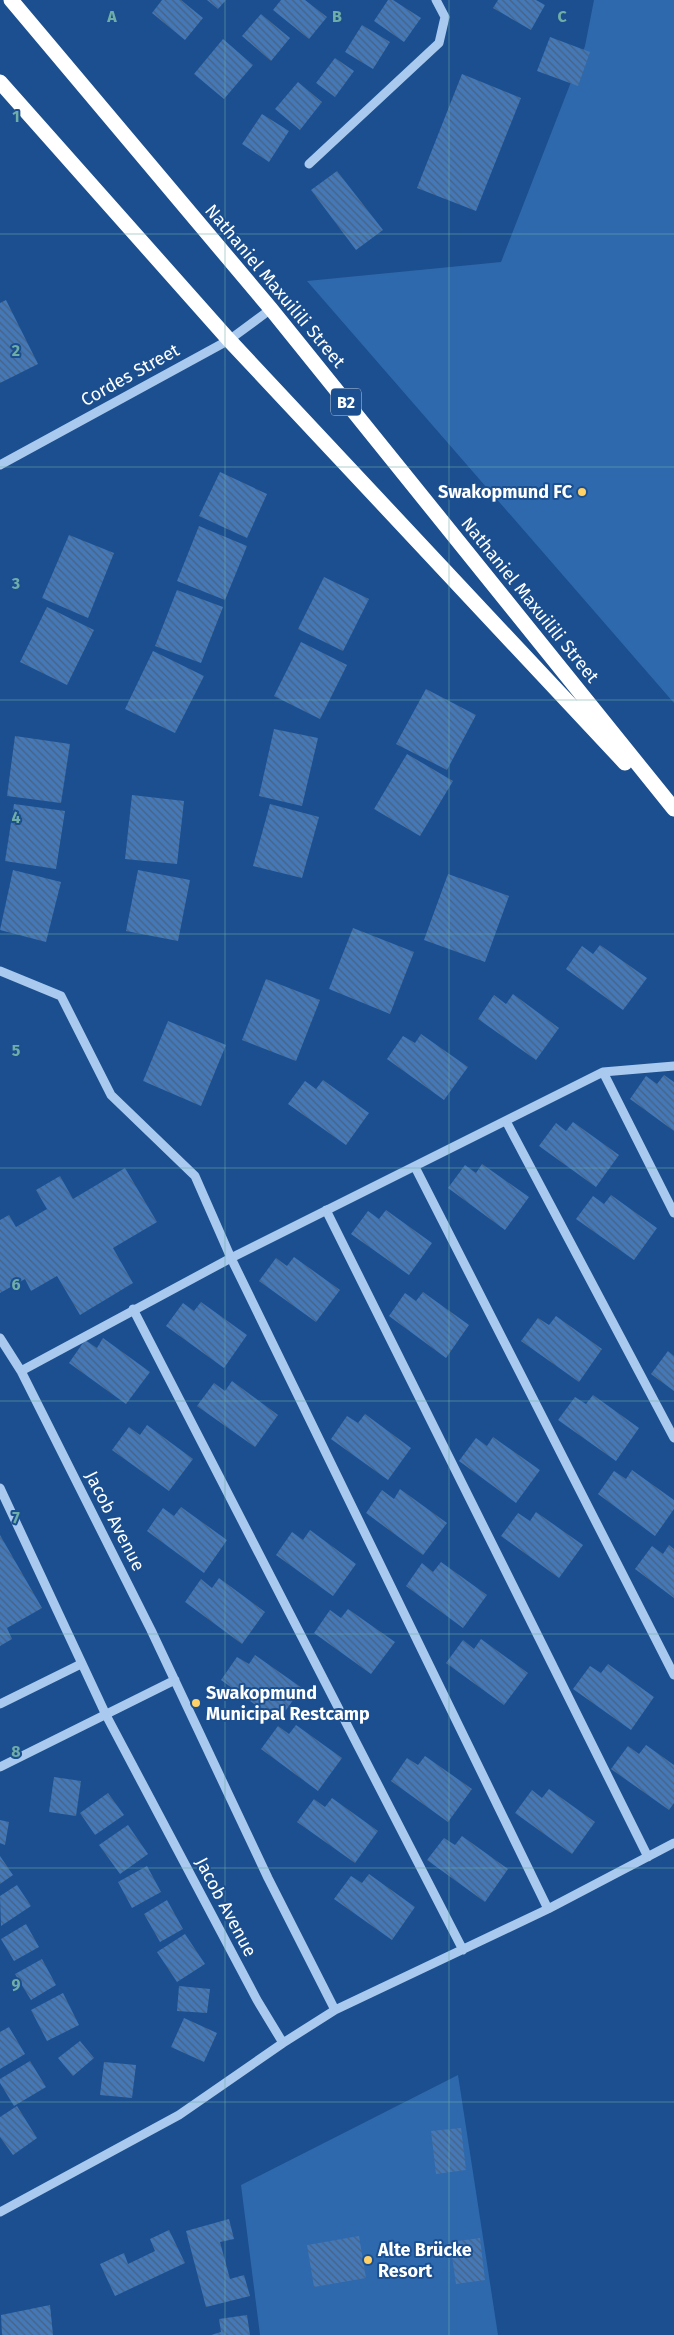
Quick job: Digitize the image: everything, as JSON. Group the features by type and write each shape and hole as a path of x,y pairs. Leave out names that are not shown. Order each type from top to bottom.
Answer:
{"highway":[{"name":"Nathaniel Maxuilili Street","path":"11,0 271,309 674,809"},
{"name":"Nathaniel Maxuilili Street","path":"0,82 229,340 674,815"}],"street":[{"path":"309,164 439,43 445,17 436,0"},
{"name":"Cordes Street","path":"0,465 229,340 271,309"},
{"path":"0,971 61,996 111,1095 195,1176 231,1258 548,1909"},
{"path":"21,1371 133,1309 231,1258 603,1072 674,1066"},
{"path":"603,1072 674,1213"},
{"path":"506,1121 674,1438"},
{"path":"415,1167 674,1675"},
{"path":"326,1210 648,1857"},
{"path":"133,1309 463,1950"},
{"name":"Jacob Avenue","path":"0,1338 21,1371 175,1680 268,1878 335,2010"},
{"name":"Jacob Avenue","path":"0,1488 106,1714 257,2000 283,2043"},
{"path":"0,1704 82,1664"},
{"path":"0,1767 175,1680"},
{"path":"0,2212 179,2115 283,2043 335,2010 548,1909 674,1843"}],"shaded area":[{"name":"Swakopmund FC","path":"594,0 674,0 674,703 307,281 501,262 585,46"},
{"name":"Alte Brücke Resort","path":"458,2075 498,2335 260,2335 241,2185"}],"building":[{"path":"162,0 181,0 203,18 185,40 152,13"},
{"path":"207,0 226,0 218,9"},
{"path":"281,0 305,0 327,17 309,39 273,10"},
{"path":"388,0 393,0 421,18 404,42 374,21"},
{"path":"498,0 536,0 545,5 531,30 493,8"},
{"path":"261,14 290,38 271,61 242,36"},
{"path":"362,25 390,42 373,69 345,52"},
{"path":"550,37 590,52 578,86 537,71"},
{"path":"223,39 253,65 224,99 194,74"},
{"path":"335,58 354,71 335,97 316,83"},
{"path":"462,74 521,98 476,211 417,188"},
{"path":"298,82 322,102 300,130 275,109"},
{"path":"262,114 289,131 269,162 242,144"},
{"path":"337,171 383,230 356,250 311,190"},
{"path":"6,300 38,364 0,383 0,303"},
{"path":"220,472 267,494 247,538 199,516"},
{"path":"199,526 247,546 225,600 177,581"},
{"path":"69,535 114,553 88,618 42,598"},
{"path":"324,577 369,599 343,651 298,629"},
{"path":"177,590 223,607 201,663 155,646"},
{"path":"47,607 94,630 67,685 20,662"},
{"path":"301,642 347,665 320,719 274,696"},
{"path":"153,651 204,676 175,733 125,709"},
{"path":"426,689 476,715 447,770 396,744"},
{"path":"274,729 318,738 302,806 259,796"},
{"path":"15,736 70,744 61,803 7,796"},
{"path":"407,754 453,781 420,836 374,809"},
{"path":"132,795 184,801 177,864 125,859"},
{"path":"14,804 65,811 56,869 5,861"},
{"path":"270,804 319,817 302,878 253,866"},
{"path":"13,870 61,882 46,942 0,930"},
{"path":"138,870 190,880 178,941 126,931"},
{"path":"448,874 509,896 485,962 424,940"},
{"path":"353,928 414,952 390,1014 329,989"},
{"path":"600,945 647,978 623,1010 566,969 582,946 593,954"},
{"path":"266,979 320,1000 296,1061 242,1040"},
{"path":"513,994 559,1028 536,1060 478,1019 494,995 506,1004"},
{"path":"168,1021 226,1045 201,1106 143,1081"},
{"path":"421,1034 468,1067 444,1100 387,1059 403,1036 415,1043"},
{"path":"664,1075 674,1082 674,1131 630,1099 646,1076 657,1084"},
{"path":"323,1080 369,1113 346,1145 288,1104 305,1081 316,1089"},
{"path":"573,1122 619,1155 596,1187 539,1146 556,1123 566,1131"},
{"path":"482,1164 529,1197 505,1230 448,1188 465,1165 476,1173"},
{"path":"125,1168 157,1222 113,1248 133,1283 80,1315 57,1276 31,1291 25,1279 0,1293 0,1220 9,1215 16,1227 47,1209 36,1190 60,1176 73,1199"},
{"path":"611,1195 657,1228 634,1260 576,1219 593,1196 604,1204"},
{"path":"386,1210 432,1243 409,1275 351,1234 368,1211 379,1219"},
{"path":"294,1257 340,1290 316,1322 259,1281 276,1258 287,1266"},
{"path":"423,1292 469,1325 446,1358 389,1316 405,1293 416,1301"},
{"path":"201,1302 247,1335 224,1368 166,1326 183,1303 194,1311"},
{"path":"556,1316 602,1349 579,1382 521,1341 538,1318 549,1325"},
{"path":"103,1338 150,1372 126,1404 69,1363 85,1340 97,1348"},
{"path":"668,1351 674,1356 674,1391 651,1374"},
{"path":"232,1381 278,1415 255,1447 197,1406 214,1383 225,1391"},
{"path":"593,1395 639,1428 616,1461 558,1420 575,1397 586,1404"},
{"path":"365,1414 411,1448 388,1480 331,1439 347,1416 358,1423"},
{"path":"147,1425 193,1459 169,1491 112,1450 129,1427 140,1435"},
{"path":"493,1437 540,1470 516,1503 459,1461 476,1438 487,1446"},
{"path":"632,1470 674,1500 674,1509 655,1536 598,1494 614,1471 626,1479"},
{"path":"400,1489 447,1523 423,1555 366,1513 382,1490 394,1499"},
{"path":"181,1507 227,1540 204,1573 147,1531 163,1508 174,1516"},
{"path":"536,1512 583,1545 559,1578 501,1536 518,1513 530,1521"},
{"path":"310,1530 356,1564 333,1596 276,1555 292,1532 303,1540"},
{"path":"0,1535 42,1608 7,1628 12,1639 0,1646"},
{"path":"669,1545 674,1549 674,1598 635,1569 652,1546 663,1554"},
{"path":"441,1562 487,1595 463,1628 406,1586 422,1563 433,1572"},
{"path":"219,1578 265,1612 242,1644 185,1602 201,1579 212,1588"},
{"path":"348,1609 395,1642 371,1674 314,1633 330,1610 341,1618"},
{"path":"481,1639 528,1673 504,1705 446,1663 463,1640 474,1649"},
{"path":"255,1655 302,1688 278,1721 221,1680 237,1657 249,1664"},
{"path":"608,1664 654,1697 631,1730 573,1689 590,1666 601,1673"},
{"path":"296,1725 342,1758 318,1791 261,1749 278,1726 289,1734"},
{"path":"646,1745 674,1765 674,1803 669,1810 611,1769 628,1746 639,1754"},
{"path":"425,1756 472,1789 448,1822 391,1781 407,1758 418,1765"},
{"path":"54,1777 81,1781 76,1816 49,1812"},
{"path":"549,1789 595,1822 572,1854 515,1813 532,1790 542,1798"},
{"path":"108,1793 124,1815 95,1835 80,1813"},
{"path":"332,1798 378,1831 355,1863 297,1822 314,1799 325,1807"},
{"path":"0,1820 9,1822 5,1845 0,1843"},
{"path":"128,1825 148,1854 120,1874 99,1845"},
{"path":"462,1836 508,1869 485,1902 427,1860 444,1838 455,1845"},
{"path":"0,1856 13,1875 0,1884"},
{"path":"147,1866 161,1892 132,1908 118,1882"},
{"path":"369,1874 415,1907 392,1940 334,1899 351,1876 362,1883"},
{"path":"17,1885 31,1906 1,1926 0,1896"},
{"path":"167,1900 183,1929 160,1942 144,1914"},
{"path":"26,1924 39,1947 14,1961 1,1939"},
{"path":"185,1934 205,1964 177,1982 157,1952"},
{"path":"42,1959 56,1985 31,2000 15,1974"},
{"path":"179,1986 210,1989 207,2013 177,2011"},
{"path":"63,1993 79,2025 47,2041 31,2010"},
{"path":"184,2018 217,2033 204,2062 171,2047"},
{"path":"9,2027 25,2054 0,2069 0,2032"},
{"path":"80,2041 94,2058 73,2076 58,2058"},
{"path":"30,2061 46,2087 14,2106 0,2083 0,2079"},
{"path":"104,2062 136,2065 132,2098 100,2095"},
{"path":"17,2106 37,2138 13,2155 0,2137 0,2117"},
{"path":"461,2128 466,2170 436,2174 431,2131"},
{"path":"229,2219 234,2239 220,2242 230,2279 244,2275 250,2296 206,2307 186,2231"},
{"path":"169,2230 185,2263 115,2296 100,2264 124,2253 128,2264 155,2251 150,2239"},
{"path":"359,2236 366,2278 314,2287 307,2245"},
{"path":"480,2238 485,2280 456,2284 450,2242"},
{"path":"50,2305 53,2335 2,2335 1,2315"},
{"path":"247,2315 250,2335 211,2335 221,2332 219,2319"}],"place":[{"name":"Swakopmund FC","path":"582,492"},
{"name":"Swakopmund Municipal Restcamp","path":"196,1703"},
{"name":"Alte Brücke Resort","path":"368,2260"}]}
